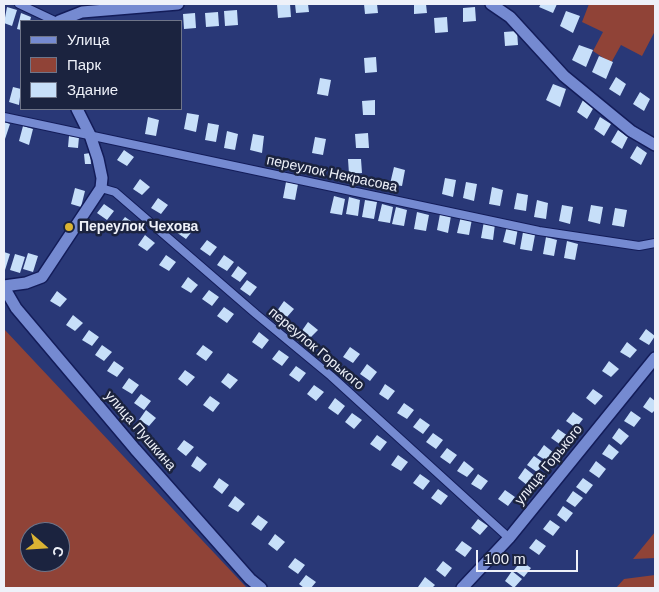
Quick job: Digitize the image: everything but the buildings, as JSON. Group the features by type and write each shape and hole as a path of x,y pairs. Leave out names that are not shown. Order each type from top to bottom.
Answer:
{"street":[{"path":"19,4 53,20"},
{"path":"62,20 82,12 178,4"},
{"path":"491,4 510,17 564,76 631,131 655,145"},
{"path":"4,286 26,284 42,277 101,188 102,178 98,159 90,134 78,110"},
{"name":"переулок Некрасова","path":"4,117 539,231 639,246 655,243"},
{"name":"переулок Горького","path":"101,188 115,192 331,376 508,538"},
{"name":"улица Пушкина","path":"4,286 16,308 135,449 250,579 261,588"},
{"name":"улица Горького","path":"462,588 508,538 655,358"}],"green space":[{"path":"589,4 655,4 655,31 642,56 621,45 611,63 593,51 603,32 582,22"},
{"path":"4,329 247,588 4,588"},
{"path":"655,532 655,558 633,559"},
{"path":"655,575 655,588 616,588 624,579"}],"place":[{"name":"Переулок Чехова","path":"69,227"}]}
